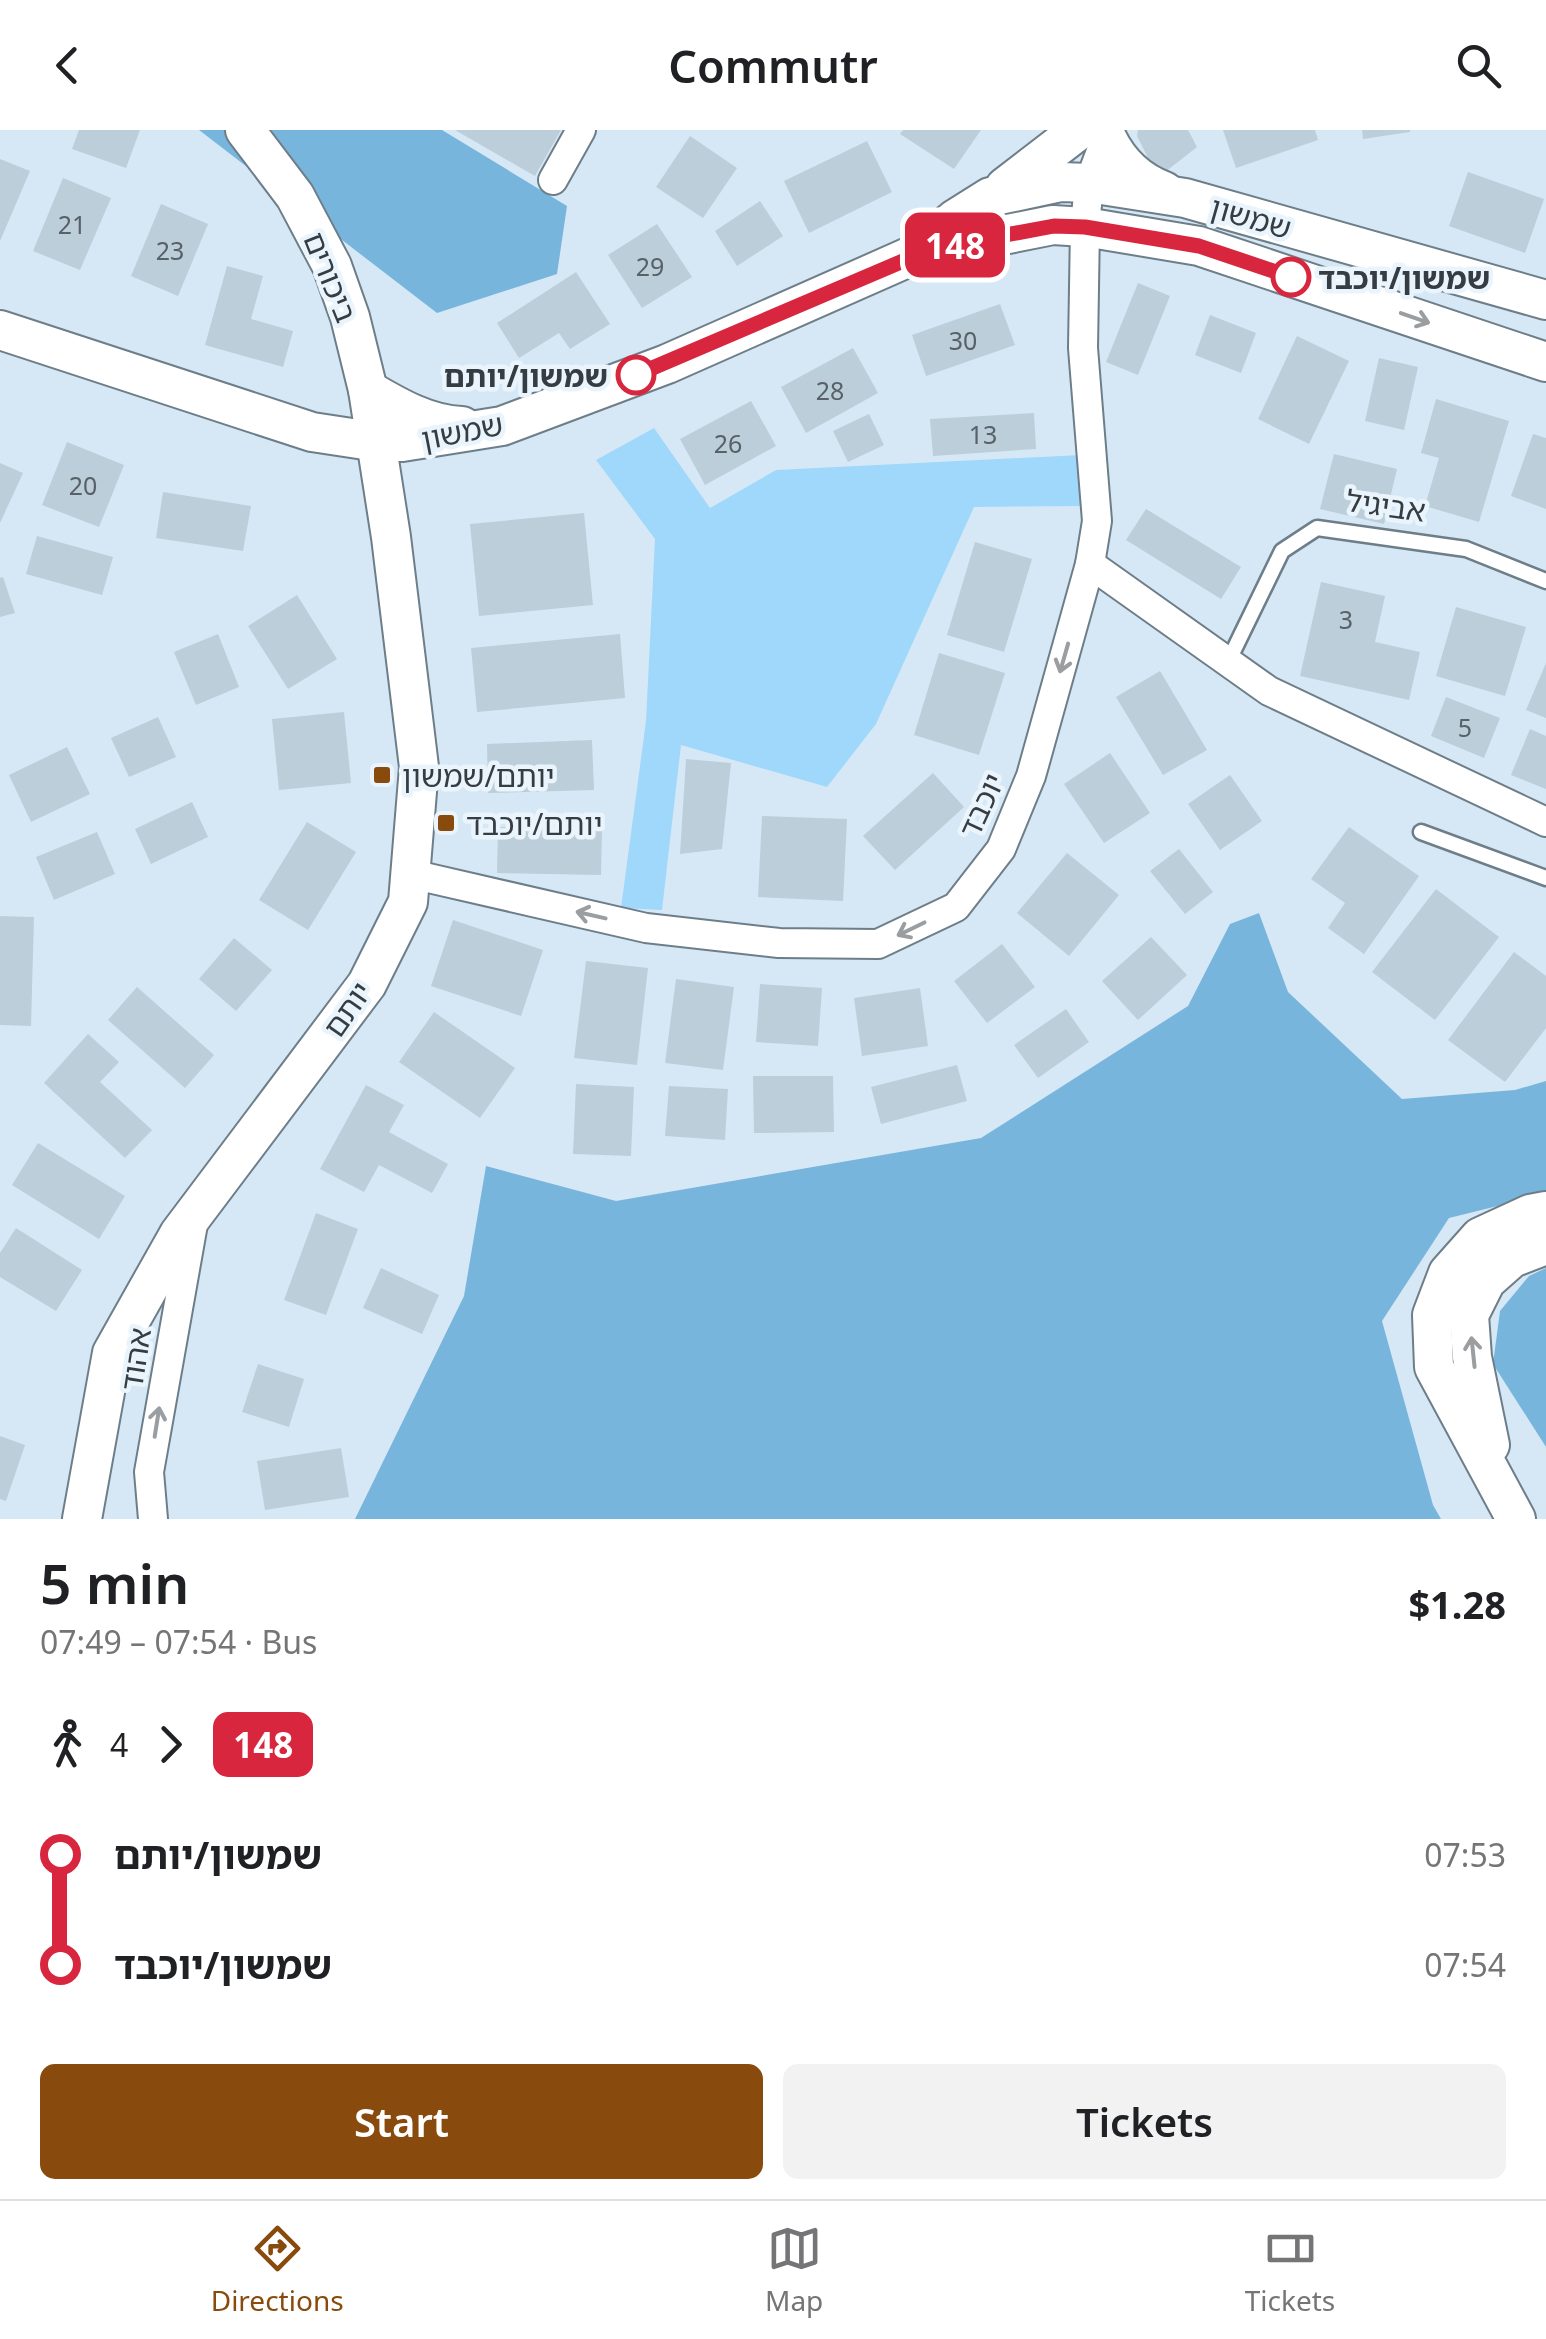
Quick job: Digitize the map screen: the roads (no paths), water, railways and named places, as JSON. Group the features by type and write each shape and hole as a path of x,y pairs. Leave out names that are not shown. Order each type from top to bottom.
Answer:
{"street":[{"name":"ביכורים","path":"245,130 296,196 332,266 350,317 378,442"},
{"path":"553,180 581,130"},
{"path":"990,197 1098,132 1131,171 1153,187 1185,198"},
{"name":"יוכבד","path":"410,874 646,928 778,943 878,944 956,906 1001,849 1031,776 1090,564 1097,521 1082,348 1085,227 1098,132"},
{"name":"שמשון","path":"910,258 955,219 990,197 1061,182 1090,183 1185,198 1546,300"},
{"name":"שמשון","path":"0,330 312,432 378,442 432,438 502,426 667,364 910,258 968,242 1054,226 1085,227 1199,246 1546,362"},
{"path":"312,432 354,419 368,390 406,411 448,426 502,426"},
{"path":"312,432 367,472 378,485 387,512"},
{"path":"387,512 432,438"},
{"name":"יותם","path":"82,1519 112,1353 178,1234 366,984 408,902 419,767 378,442"},
{"path":"1090,564 1269,691 1546,822"},
{"name":"אהוד","path":"154,1519 150,1472 196,1211"},
{"path":"1516,1519 1434,1367 1432,1315 1448,1273 1480,1237 1530,1214 1546,1211"},
{"path":"1497,1482 1472,1357 1470,1315 1486,1281 1512,1258 1546,1245"}],"lane":[{"name":"אביגיל","path":"1228,662 1282,552 1316,528 1466,550 1546,581"},
{"path":"1421,832 1546,878"}],"place":[{"name":"שמשון/יוכבד","path":"1291,277"},
{"name":"שמשון/יותם","path":"636,375"},
{"name":"יותם/שמשון","path":"382,775"},
{"name":"יותם/יוכבד","path":"446,823"}]}
